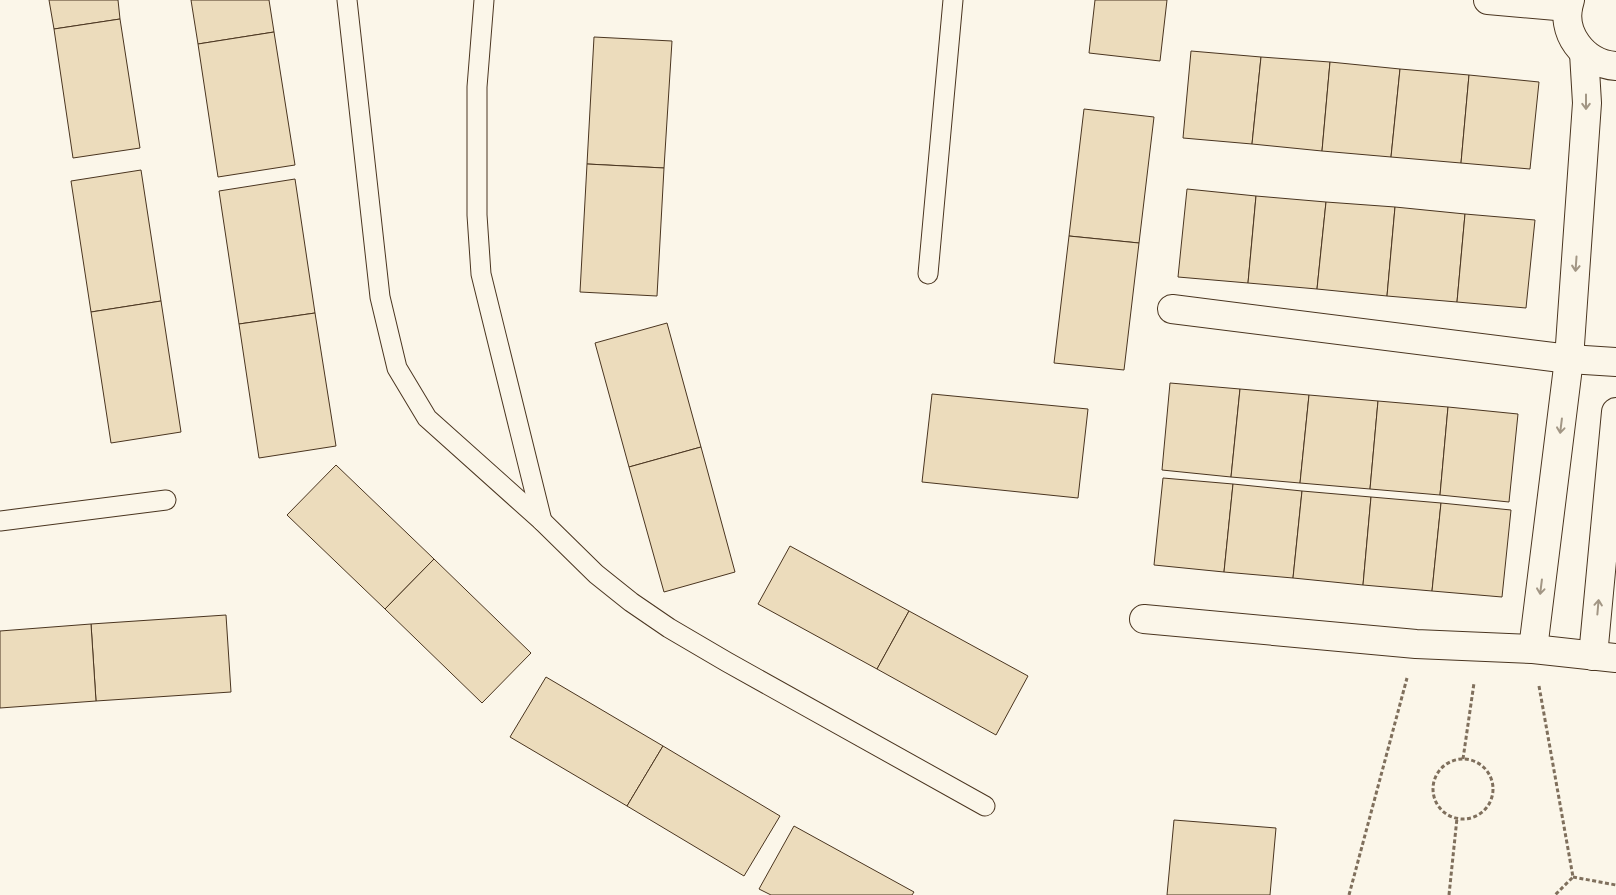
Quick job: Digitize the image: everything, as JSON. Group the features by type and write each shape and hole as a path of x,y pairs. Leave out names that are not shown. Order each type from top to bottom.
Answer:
{"street":[{"path":"1488,0 1569,4 1568,24 1574,40 1584,54 1603,64 1616,66"},
{"path":"1533,649 1569,360 1587,102 1584,54"},
{"path":"1172,308 1569,360 1616,362"},
{"path":"1144,619 1416,644 1533,649 1605,657 1616,412"}],"lane":[{"path":"347,0 380,297 397,368 427,418 542,521 596,574 668,628 985,806"},
{"path":"484,0 478,87 477,215 481,274 542,521"},
{"path":"928,274 953,0"},
{"path":"0,521 166,500"}],"path":[{"path":"1349,895 1416,644"},
{"path":"1463,759 1479,648"},
{"path":"1533,649 1573,876"},
{"path":"1463,759 1476,761 1487,770 1493,783 1492,797 1486,810 1475,817 1457,818 1449,816 1439,808 1434,795 1434,782 1439,770 1450,762 1463,759"},
{"path":"1449,895 1457,818"},
{"path":"1573,876 1616,885"},
{"path":"1555,895 1573,876"}],"building":[{"path":"49,0 118,0 120,19 54,29"},
{"path":"191,0 269,0 274,32 198,44"},
{"path":"1095,0 1167,0 1160,61 1089,53"},
{"path":"120,19 140,148 73,158 54,29"},
{"path":"274,32 295,165 218,177 198,44"},
{"path":"594,37 672,41 664,168 587,164"},
{"path":"1191,51 1261,57 1252,144 1183,138"},
{"path":"1261,57 1330,62 1322,151 1252,144"},
{"path":"1330,62 1400,69 1391,157 1322,151"},
{"path":"1400,69 1469,75 1461,163 1391,157"},
{"path":"1469,75 1539,82 1530,169 1461,163"},
{"path":"1084,109 1154,117 1139,243 1069,236"},
{"path":"587,164 664,168 657,296 580,292"},
{"path":"141,170 161,301 91,312 71,181"},
{"path":"295,179 315,313 239,324 219,191"},
{"path":"1187,189 1256,196 1248,283 1178,277"},
{"path":"1256,196 1326,202 1317,289 1248,283"},
{"path":"1326,202 1395,207 1387,296 1317,289"},
{"path":"1395,207 1465,214 1457,302 1387,296"},
{"path":"1465,214 1535,220 1526,308 1457,302"},
{"path":"1069,236 1139,243 1124,370 1054,363"},
{"path":"161,301 181,432 111,443 91,312"},
{"path":"315,313 336,446 259,458 239,324"},
{"path":"667,323 701,447 629,467 595,343"},
{"path":"1170,383 1240,389 1231,477 1162,470"},
{"path":"1240,389 1309,395 1300,483 1231,477"},
{"path":"932,394 1088,409 1078,498 922,482"},
{"path":"1309,395 1378,401 1370,489 1300,483"},
{"path":"1378,401 1448,407 1440,495 1370,489"},
{"path":"1448,407 1518,414 1509,502 1440,495"},
{"path":"701,447 735,572 664,592 629,467"},
{"path":"336,465 434,559 385,609 287,515"},
{"path":"1163,478 1233,484 1224,572 1154,565"},
{"path":"1233,484 1302,491 1293,578 1224,572"},
{"path":"1302,491 1371,497 1363,585 1293,578"},
{"path":"1371,497 1441,503 1432,591 1363,585"},
{"path":"1441,503 1511,510 1502,597 1432,591"},
{"path":"790,546 909,611 877,669 758,604"},
{"path":"434,559 531,653 482,703 385,609"},
{"path":"909,611 1028,676 996,735 877,669"},
{"path":"226,615 231,692 96,701 91,624"},
{"path":"91,624 96,701 0,708 0,631"},
{"path":"546,677 663,746 627,806 510,737"},
{"path":"663,746 780,816 744,876 627,806"},
{"path":"1174,820 1276,828 1270,895 1167,895"},
{"path":"794,826 914,892 912,895 771,895 759,889"}]}
